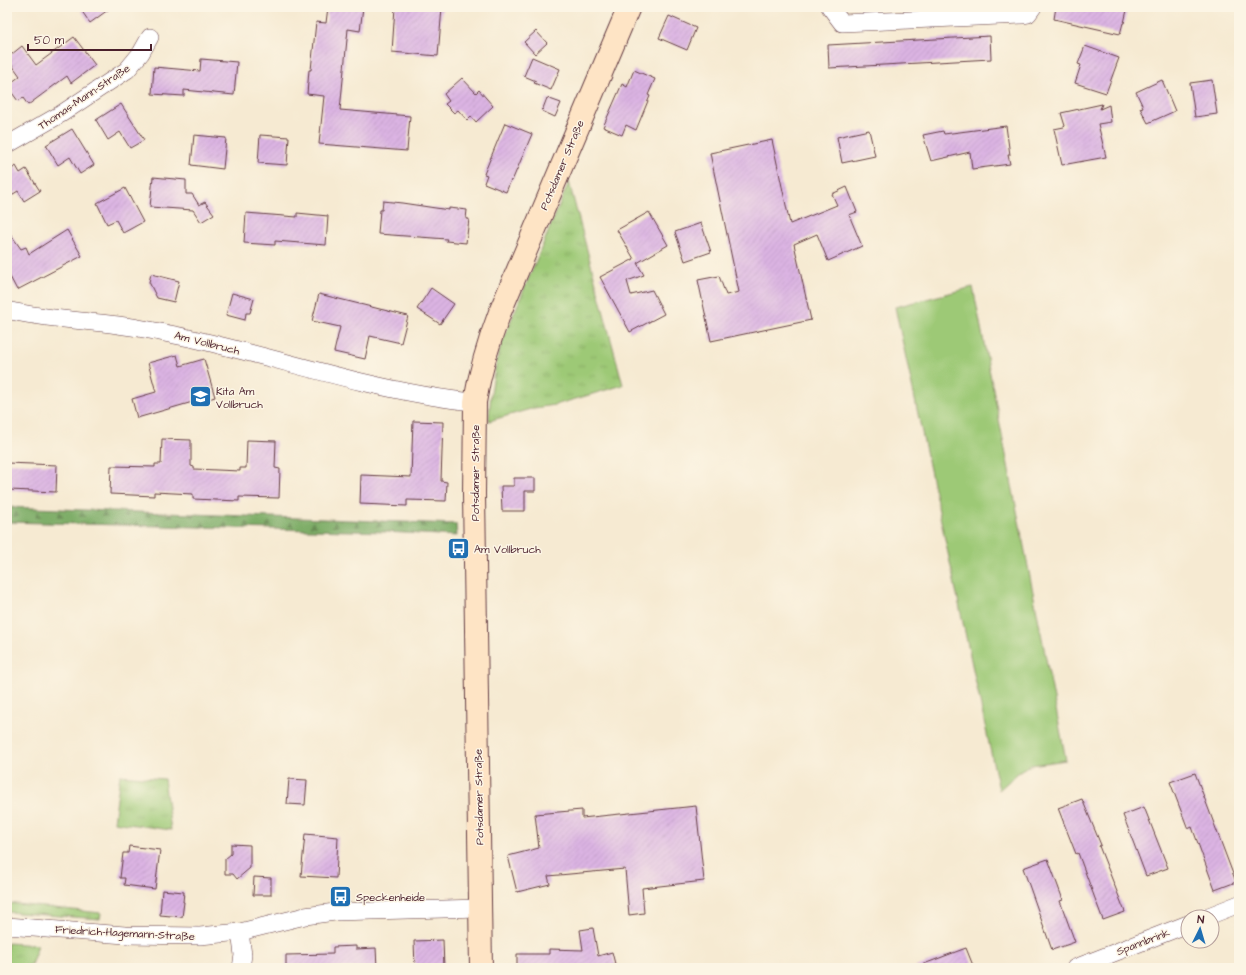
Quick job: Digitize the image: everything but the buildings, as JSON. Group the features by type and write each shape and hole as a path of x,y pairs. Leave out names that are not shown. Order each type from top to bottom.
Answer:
{"street":[{"name":"Potsdamer Straße","path":"481,968 474,489 475,402 490,339 500,312 629,7"},
{"path":"830,7 842,23 1022,15 1031,10"},
{"name":"Thomas-Mann-Straße","path":"7,145 61,114 127,70 141,53 150,37"},
{"name":"Am Vollbruch","path":"7,310 26,315 153,330 409,393 475,402"},
{"path":"1220,911 1239,904"},
{"name":"Friedrich-Hagemann-Straße","path":"7,926 140,935 200,936 240,932 305,916 335,912 480,908"},
{"name":"Spannbrink","path":"1075,968 1180,927"},
{"path":"240,932 243,955 241,968"}],"green space":[{"path":"569,182 623,385 555,405 534,408 489,421 493,381 502,342"},
{"path":"973,287 1066,760 1031,765 1018,773 999,790 895,307"},
{"path":"7,507 456,524 457,536 386,532 7,522"},
{"path":"120,775 164,779 171,830 114,822"},
{"path":"7,903 101,913 100,919 7,912"},
{"path":"7,943 38,945 30,968 7,968"}],"place":[{"name":"Kita Am Vollbruch","path":"201,397"},
{"name":"Am Vollbruch","path":"459,549"},
{"name":"Speckenheide","path":"340,897"}]}
